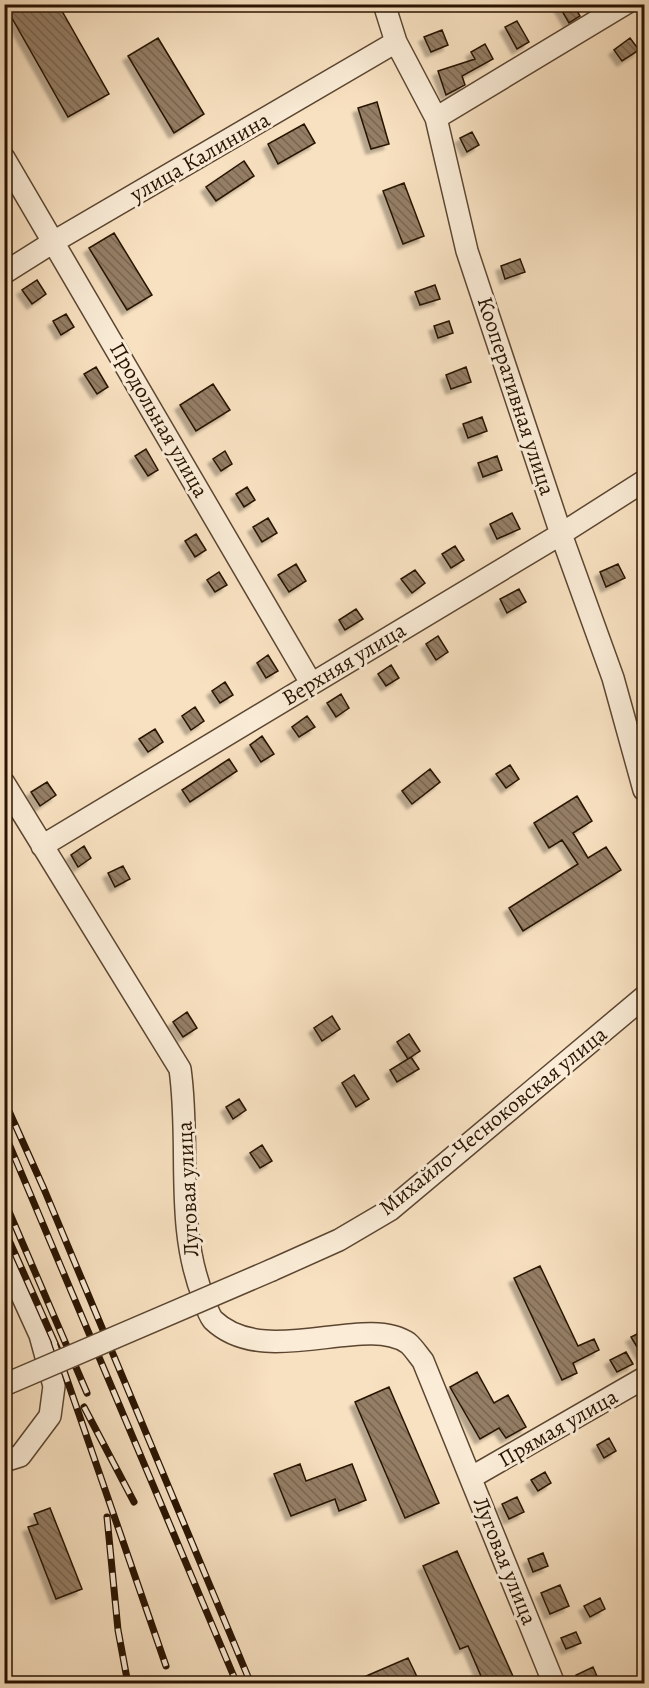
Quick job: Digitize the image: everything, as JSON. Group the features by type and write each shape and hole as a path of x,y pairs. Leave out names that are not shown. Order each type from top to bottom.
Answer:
{"street":[{"name":"Кооперативная улица","path":"384,4 396,42 436,118 467,250 561,534 613,678 645,790"},
{"path":"436,118 625,4"},
{"name":"улица Калинина","path":"4,273 396,42"},
{"name":"Продольная улица","path":"4,158 55,241 311,683"},
{"name":"Верхняя улица","path":"42,846 561,534 645,481"},
{"name":"Луговая улица","path":"4,783 180,1069 184,1098 183,1156 192,1272 212,1319 229,1330 258,1341 308,1341 378,1334 407,1343 423,1361 554,1683"},
{"name":"Михайло-Чесноковская улица","path":"4,1386 339,1240 390,1210 645,997"},
{"path":"4,1256 39,1335 54,1386 50,1416 20,1456 4,1461"},
{"name":"Прямая улица","path":"472,1477 645,1378"}],"building":[{"path":"4,4 58,4 109,94 68,117"},
{"path":"558,4 573,4 580,16 569,23"},
{"path":"517,21 529,42 517,49 505,27"},
{"path":"442,30 448,45 431,52 424,37"},
{"path":"158,38 204,114 174,133 128,56"},
{"path":"630,38 639,50 622,61 614,50"},
{"path":"485,44 493,59 462,76 465,85 446,95 438,71 475,59 471,52"},
{"path":"377,102 389,144 371,149 358,108"},
{"path":"304,124 315,143 278,164 268,144"},
{"path":"472,132 479,145 467,152 460,138"},
{"path":"244,161 254,176 216,201 206,187"},
{"path":"404,183 424,236 403,244 383,191"},
{"path":"114,233 152,295 127,310 89,248"},
{"path":"520,259 525,272 505,279 501,266"},
{"path":"37,280 46,294 32,304 22,290"},
{"path":"435,285 440,299 420,305 415,292"},
{"path":"66,314 74,327 61,335 53,321"},
{"path":"449,321 453,333 438,338 434,326"},
{"path":"96,367 108,387 97,394 84,374"},
{"path":"466,367 471,382 451,389 446,375"},
{"path":"213,384 230,410 196,431 180,405"},
{"path":"482,417 487,431 468,438 463,424"},
{"path":"146,449 158,470 148,476 135,456"},
{"path":"225,451 232,464 221,471 213,459"},
{"path":"497,456 502,470 483,477 478,463"},
{"path":"247,487 255,500 244,507 236,494"},
{"path":"512,513 520,529 497,539 490,524"},
{"path":"268,518 277,533 262,542 253,527"},
{"path":"196,534 206,550 195,557 185,541"},
{"path":"455,546 464,560 451,568 442,554"},
{"path":"296,564 306,581 289,592 278,575"},
{"path":"618,564 625,578 606,587 600,572"},
{"path":"415,570 425,583 412,593 401,579"},
{"path":"219,572 227,585 215,592 207,580"},
{"path":"519,589 526,602 507,613 500,599"},
{"path":"356,609 363,619 345,630 339,620"},
{"path":"438,636 448,652 436,660 426,644"},
{"path":"268,655 278,671 266,678 257,663"},
{"path":"391,665 399,678 386,686 378,674"},
{"path":"225,682 233,695 220,703 212,691"},
{"path":"341,694 349,708 336,717 327,703"},
{"path":"195,707 204,721 191,730 182,716"},
{"path":"307,716 315,727 299,737 292,727"},
{"path":"155,729 163,742 148,752 139,739"},
{"path":"262,736 274,754 261,762 250,745"},
{"path":"229,759 237,771 190,802 182,790"},
{"path":"510,765 519,779 506,788 496,774"},
{"path":"430,769 440,782 412,804 402,791"},
{"path":"47,782 56,795 40,806 31,792"},
{"path":"577,796 592,821 573,833 588,858 606,847 621,870 523,931 509,908 578,864 562,840 549,848 534,823"},
{"path":"84,846 91,858 78,867 71,855"},
{"path":"123,866 130,879 115,887 108,873"},
{"path":"187,1012 197,1028 183,1037 173,1022"},
{"path":"332,1016 340,1029 322,1041 314,1028"},
{"path":"409,1034 420,1051 408,1059 397,1042"},
{"path":"411,1057 419,1069 397,1082 390,1070"},
{"path":"354,1075 369,1099 356,1107 342,1083"},
{"path":"239,1099 246,1110 233,1119 226,1107"},
{"path":"262,1145 272,1161 260,1168 250,1153"},
{"path":"540,1266 578,1346 594,1339 599,1350 573,1363 577,1373 562,1380 514,1278"},
{"path":"645,1330 645,1360 631,1337"},
{"path":"626,1352 633,1364 617,1372 610,1360"},
{"path":"477,1372 494,1403 508,1395 526,1427 506,1438 499,1428 480,1439 450,1387"},
{"path":"389,1387 439,1503 405,1518 355,1402"},
{"path":"609,1438 616,1451 604,1458 597,1445"},
{"path":"300,1464 306,1481 352,1464 366,1500 339,1511 335,1499 291,1516 274,1474"},
{"path":"545,1472 551,1483 538,1491 531,1480"},
{"path":"517,1497 524,1512 509,1519 502,1504"},
{"path":"50,1508 82,1589 56,1599 28,1527 38,1524 34,1514"},
{"path":"457,1551 516,1683 484,1683 468,1646 460,1649 423,1566"},
{"path":"543,1553 548,1566 533,1572 528,1559"},
{"path":"560,1585 569,1606 550,1614 541,1593"},
{"path":"600,1598 605,1609 590,1617 584,1606"},
{"path":"576,1632 581,1643 566,1649 561,1638"},
{"path":"408,1658 420,1683 350,1683"},
{"path":"593,1667 600,1683 580,1683 576,1675"}],"railway":[{"path":"4,1100 44,1189 251,1684"},
{"path":"4,1132 237,1684"},
{"path":"4,1200 87,1393"},
{"path":"4,1229 58,1350"},
{"path":"54,1342 166,1666"},
{"path":"84,1407 134,1502"},
{"path":"107,1517 118,1630 128,1684"}]}
